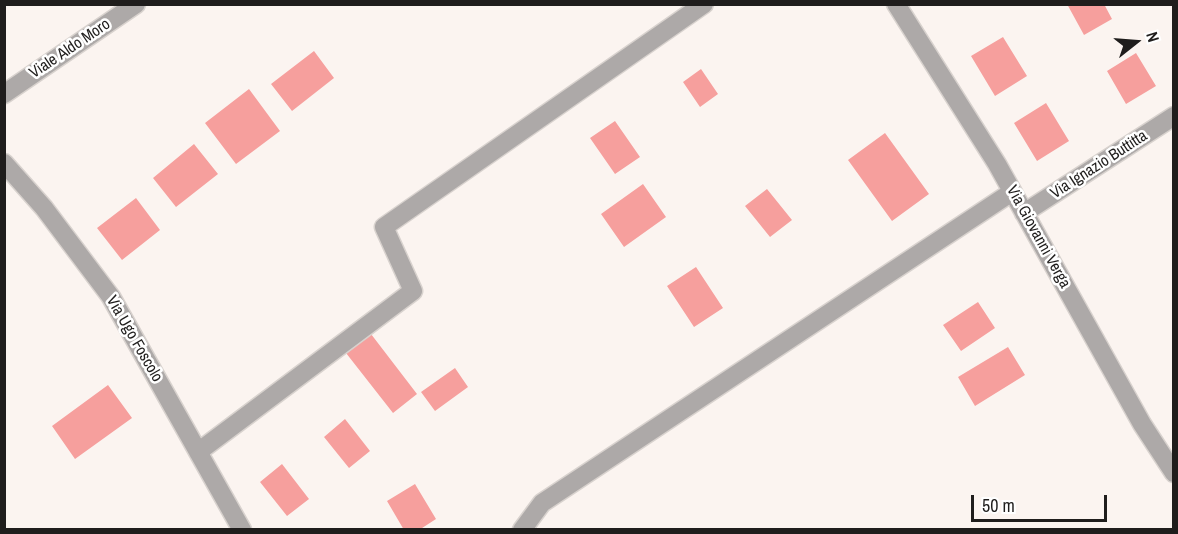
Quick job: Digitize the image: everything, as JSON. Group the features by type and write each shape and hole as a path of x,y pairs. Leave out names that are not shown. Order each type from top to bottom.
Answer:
{"street":[{"name":"Viale Aldo Moro","path":"4,94 136,4"},
{"path":"198,452 413,291 384,227 704,4"},
{"name":"Via Giovanni Verga","path":"896,4 997,164 1137,414 1173,473"},
{"name":"Via Ignazio Buttitta","path":"1024,213 1173,117"},
{"name":"Via Ugo Foscolo","path":"4,163 44,208 111,297 242,530"},
{"path":"522,530 542,503 1011,192"}],"building":[{"path":"1067,4 1104,4 1112,19 1084,35"},
{"path":"1003,37 1027,76 995,96 971,56"},
{"path":"314,51 334,78 292,111 271,84"},
{"path":"1136,53 1156,86 1126,104 1107,71"},
{"path":"701,69 718,94 700,107 683,82"},
{"path":"249,89 280,131 236,164 205,123"},
{"path":"1046,103 1069,141 1037,161 1014,123"},
{"path":"615,121 640,157 615,174 590,138"},
{"path":"885,133 929,194 892,221 848,160"},
{"path":"194,144 218,174 176,207 153,178"},
{"path":"643,184 666,217 624,247 601,214"},
{"path":"767,189 792,220 770,237 745,206"},
{"path":"136,198 160,230 122,260 97,228"},
{"path":"696,267 723,308 694,327 667,286"},
{"path":"978,302 995,328 961,351 943,325"},
{"path":"371,334 417,394 393,413 346,353"},
{"path":"1008,347 1025,375 975,406 958,377"},
{"path":"455,368 468,387 435,411 421,392"},
{"path":"108,385 132,418 75,459 52,426"},
{"path":"345,419 370,451 349,468 324,437"},
{"path":"282,464 309,499 287,516 260,482"},
{"path":"415,484 436,519 419,530 404,530 387,501"}]}
